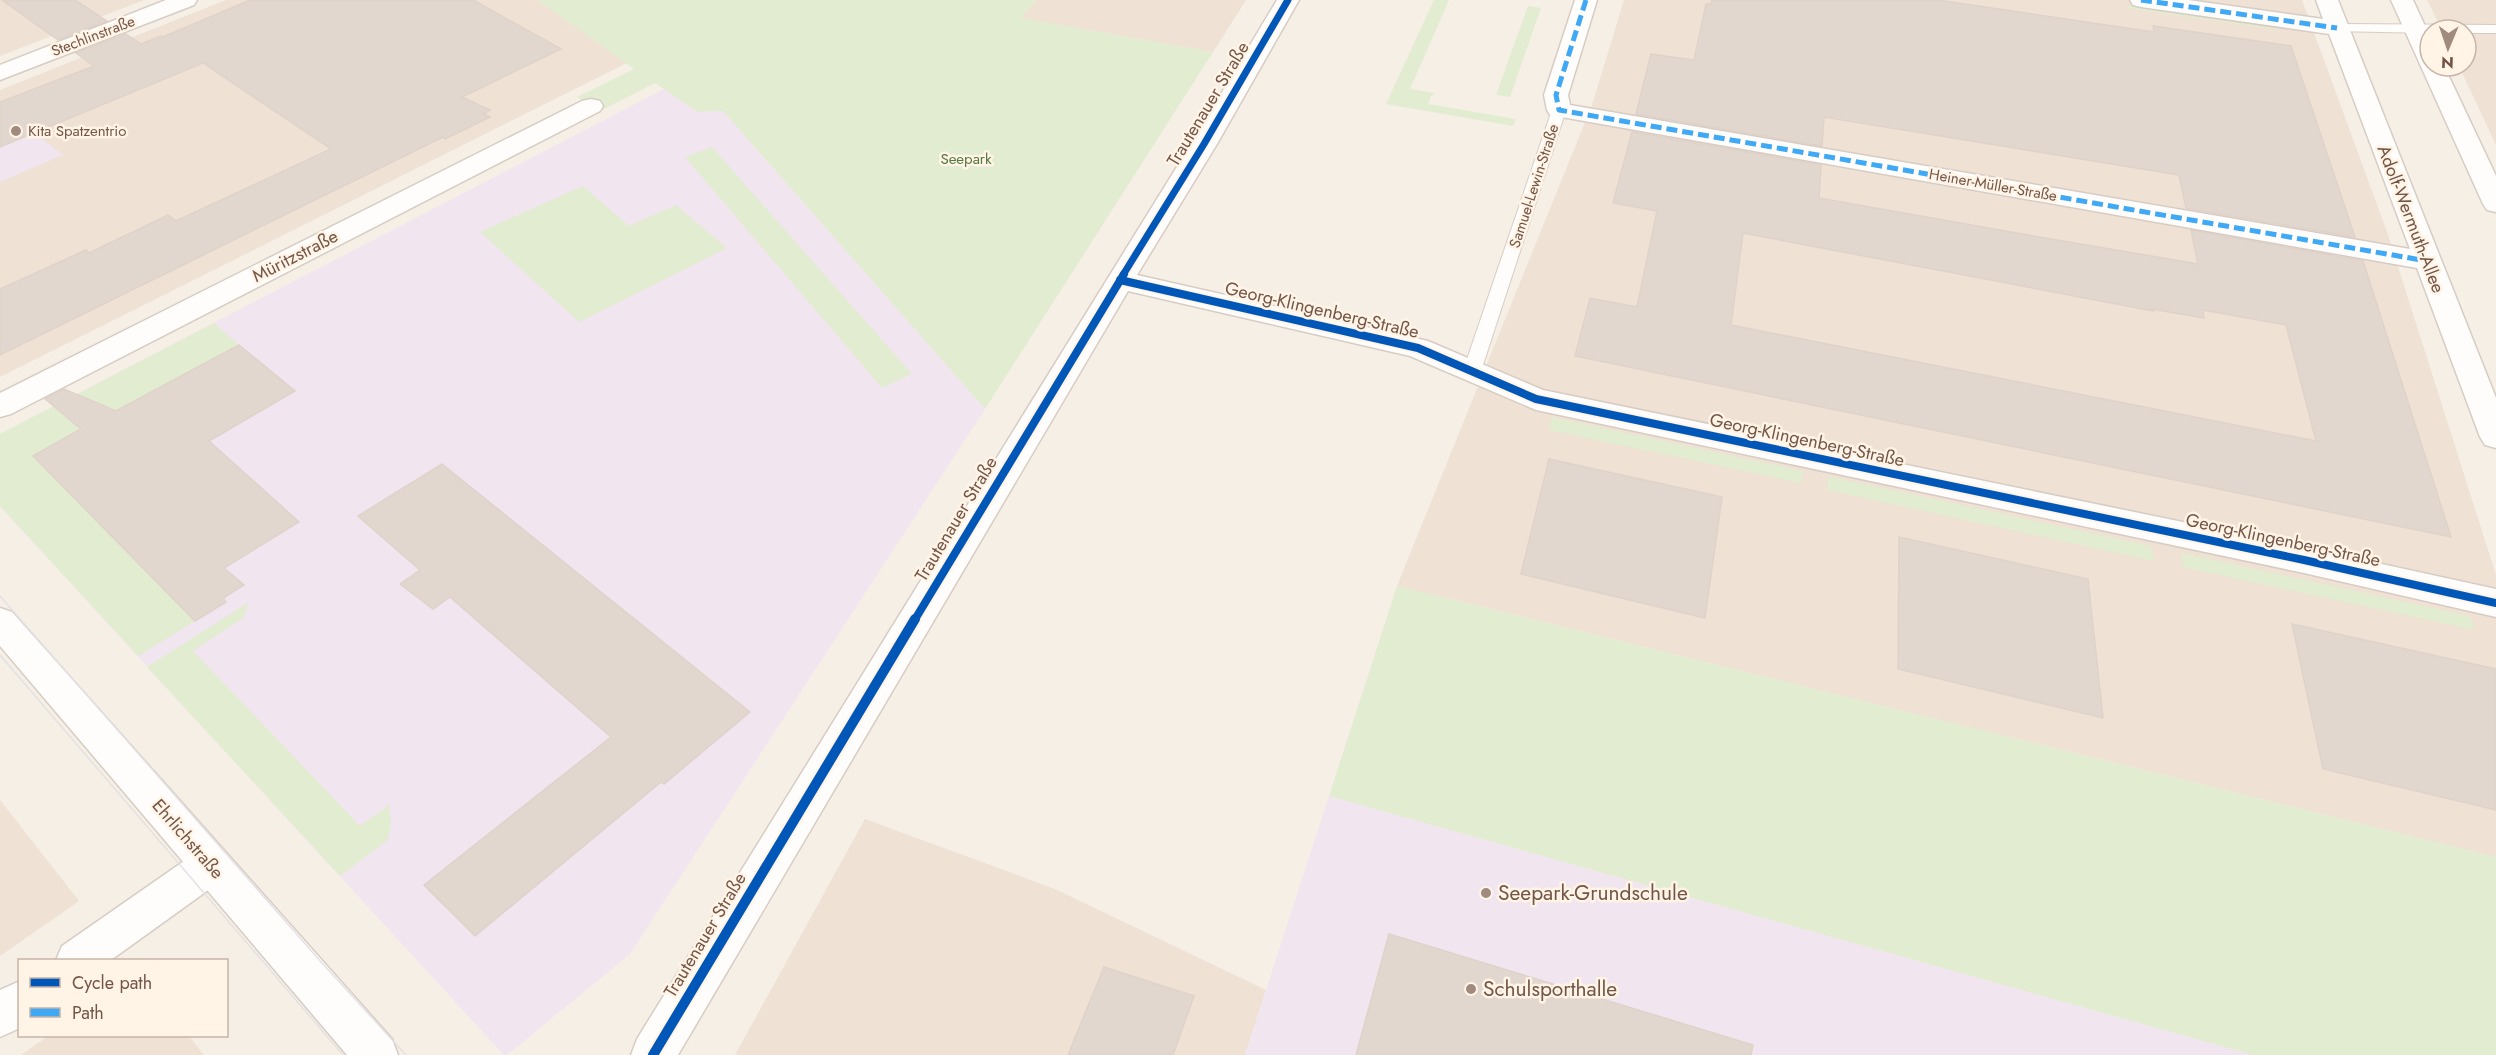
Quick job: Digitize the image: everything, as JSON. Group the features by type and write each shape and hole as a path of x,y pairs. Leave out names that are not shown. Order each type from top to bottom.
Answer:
{"street":[{"name":"Stechlinstraße","path":"0,73 186,0"},
{"name":"Trautenauer Straße","path":"652,1055 1204,144 1288,0"},
{"name":"Samuel-Lewin-Straße","path":"1559,110 1556,95 1586,0"},
{"path":"2141,0 2337,28"},
{"name":"Adolf-Wermuth-Allee","path":"2327,0 2496,437"},
{"path":"2402,0 2418,36"},
{"path":"2438,78 2496,204"},
{"name":"Müritzstraße","path":"0,406 591,106"},
{"name":"Heiner-Müller-Straße","path":"1559,110 2427,261"},
{"name":"Georg-Klingenberg-Straße","path":"1120,280 1418,348 1536,399 2304,560 2496,603"},
{"name":"Ehrlichstraße","path":"0,622 376,1055"},
{"path":"78,959 211,865"},
{"path":"0,1016 18,1003"}],"lane":[{"path":"2337,28 2496,29"},
{"name":"Samuel-Lewin-Straße","path":"1472,371 1559,110"}],"shaded area":[{"path":"0,0 144,0 0,56"},
{"path":"226,0 538,0 627,63 0,377 0,90"},
{"path":"1036,0 1246,0 1213,52 1020,18"},
{"path":"1624,0 2302,0 2387,232 2496,575 2496,857 1397,586 1592,105"},
{"path":"2427,0 2496,0 2496,145 2465,78 2478,78 2478,18 2436,18"},
{"path":"664,89 698,112 723,111 985,409 630,954 507,1055 504,1055 0,506 0,434"},
{"name":"Kita Spatzentrio","path":"0,106 63,155 0,182"},
{"name":"Seepark-Grundschule","path":"1329,796 2253,1055 1245,1055"},
{"path":"0,800 79,901 0,956"},
{"path":"865,819 1055,889 1266,990 1245,1055 735,1055"},
{"path":"47,1037 190,1037 204,1055 21,1055"}],"green space":[{"name":"Seepark","path":"538,0 1036,0 1021,18 1213,52 985,409 723,111 698,112 655,83 600,111 577,97 634,69"},
{"path":"1434,0 1449,0 1410,89 1435,93 1428,104 1516,119 1513,126 1386,104"},
{"path":"2131,5 2278,26 2279,30 2125,8"},
{"path":"1528,6 1541,8 1510,97 1496,95"},
{"path":"712,147 912,374 882,388 685,157"},
{"path":"583,186 629,226 676,205 727,248 579,322 480,232"},
{"path":"214,323 239,345 116,411 113,410 33,456 195,621 138,656 0,506 0,434"},
{"path":"1552,417 1803,471 1801,483 1549,430"},
{"path":"1828,476 2151,546 2154,561 1827,490"},
{"path":"2182,553 2470,616 2475,630 2183,567"},
{"path":"1397,586 2496,857 2496,1055 2253,1055 1329,796"},
{"path":"249,602 243,618 193,651 360,826 389,805 391,822 388,840 340,876 147,667"}],"building":[{"path":"2,0 75,0 107,21 58,40"},
{"path":"250,0 473,0 561,49 462,97 490,110 484,114 490,117 445,139 443,137 0,355 0,289 86,250 89,253 168,215 176,221 331,149 203,63 0,147 0,102 94,66 76,53 126,34 141,44"},
{"path":"1712,0 1938,0 2154,32 2153,26 2291,46 2355,237 2186,208 2179,175 1824,117 1822,146 1636,114 1651,54 1694,60 1706,4 1711,4"},
{"path":"1632,132 1821,165 1819,198 2028,235 2198,264 2191,230 2363,261 2451,537 1575,356 1590,298 1637,307 1657,211 1613,203","holes":["1743,233 2153,311 2152,309 2204,318 2203,310 2286,325 2316,441 1731,325"]},
{"path":"239,345 295,391 209,441 299,522 224,568 244,585 223,598 226,602 195,621 33,456 81,429 45,399 64,389 116,411"},
{"path":"1549,459 1722,497 1705,618 1521,574"},
{"path":"442,464 750,712 664,784 661,782 475,936 424,885 611,737 450,597 433,609 400,584 420,570 358,516"},
{"path":"1899,537 2088,579 2103,718 1898,669"},
{"path":"2292,624 2496,669 2496,810 2323,769"},
{"name":"Schulsporthalle","path":"1389,934 1753,1045 1751,1055 1356,1055"},
{"path":"1104,967 1194,996 1173,1055 1068,1055"}],"tram line":[{"path":"0,596 322,963 406,1055"},
{"path":"0,655 343,1055"}],"marked path":[{"path":"1586,0 1556,95 1559,110 2427,261"},
{"path":"2141,0 2337,28"}],"cycle path":[{"path":"653,1055 1053,389 1204,144 1288,0"},
{"path":"1120,280 1418,348 1536,399 2304,560 2496,603"}],"place":[{"name":"Kita Spatzentrio","path":"16,131"},
{"name":"Seepark-Grundschule","path":"1486,893"},
{"name":"Schulsporthalle","path":"1471,989"}]}
